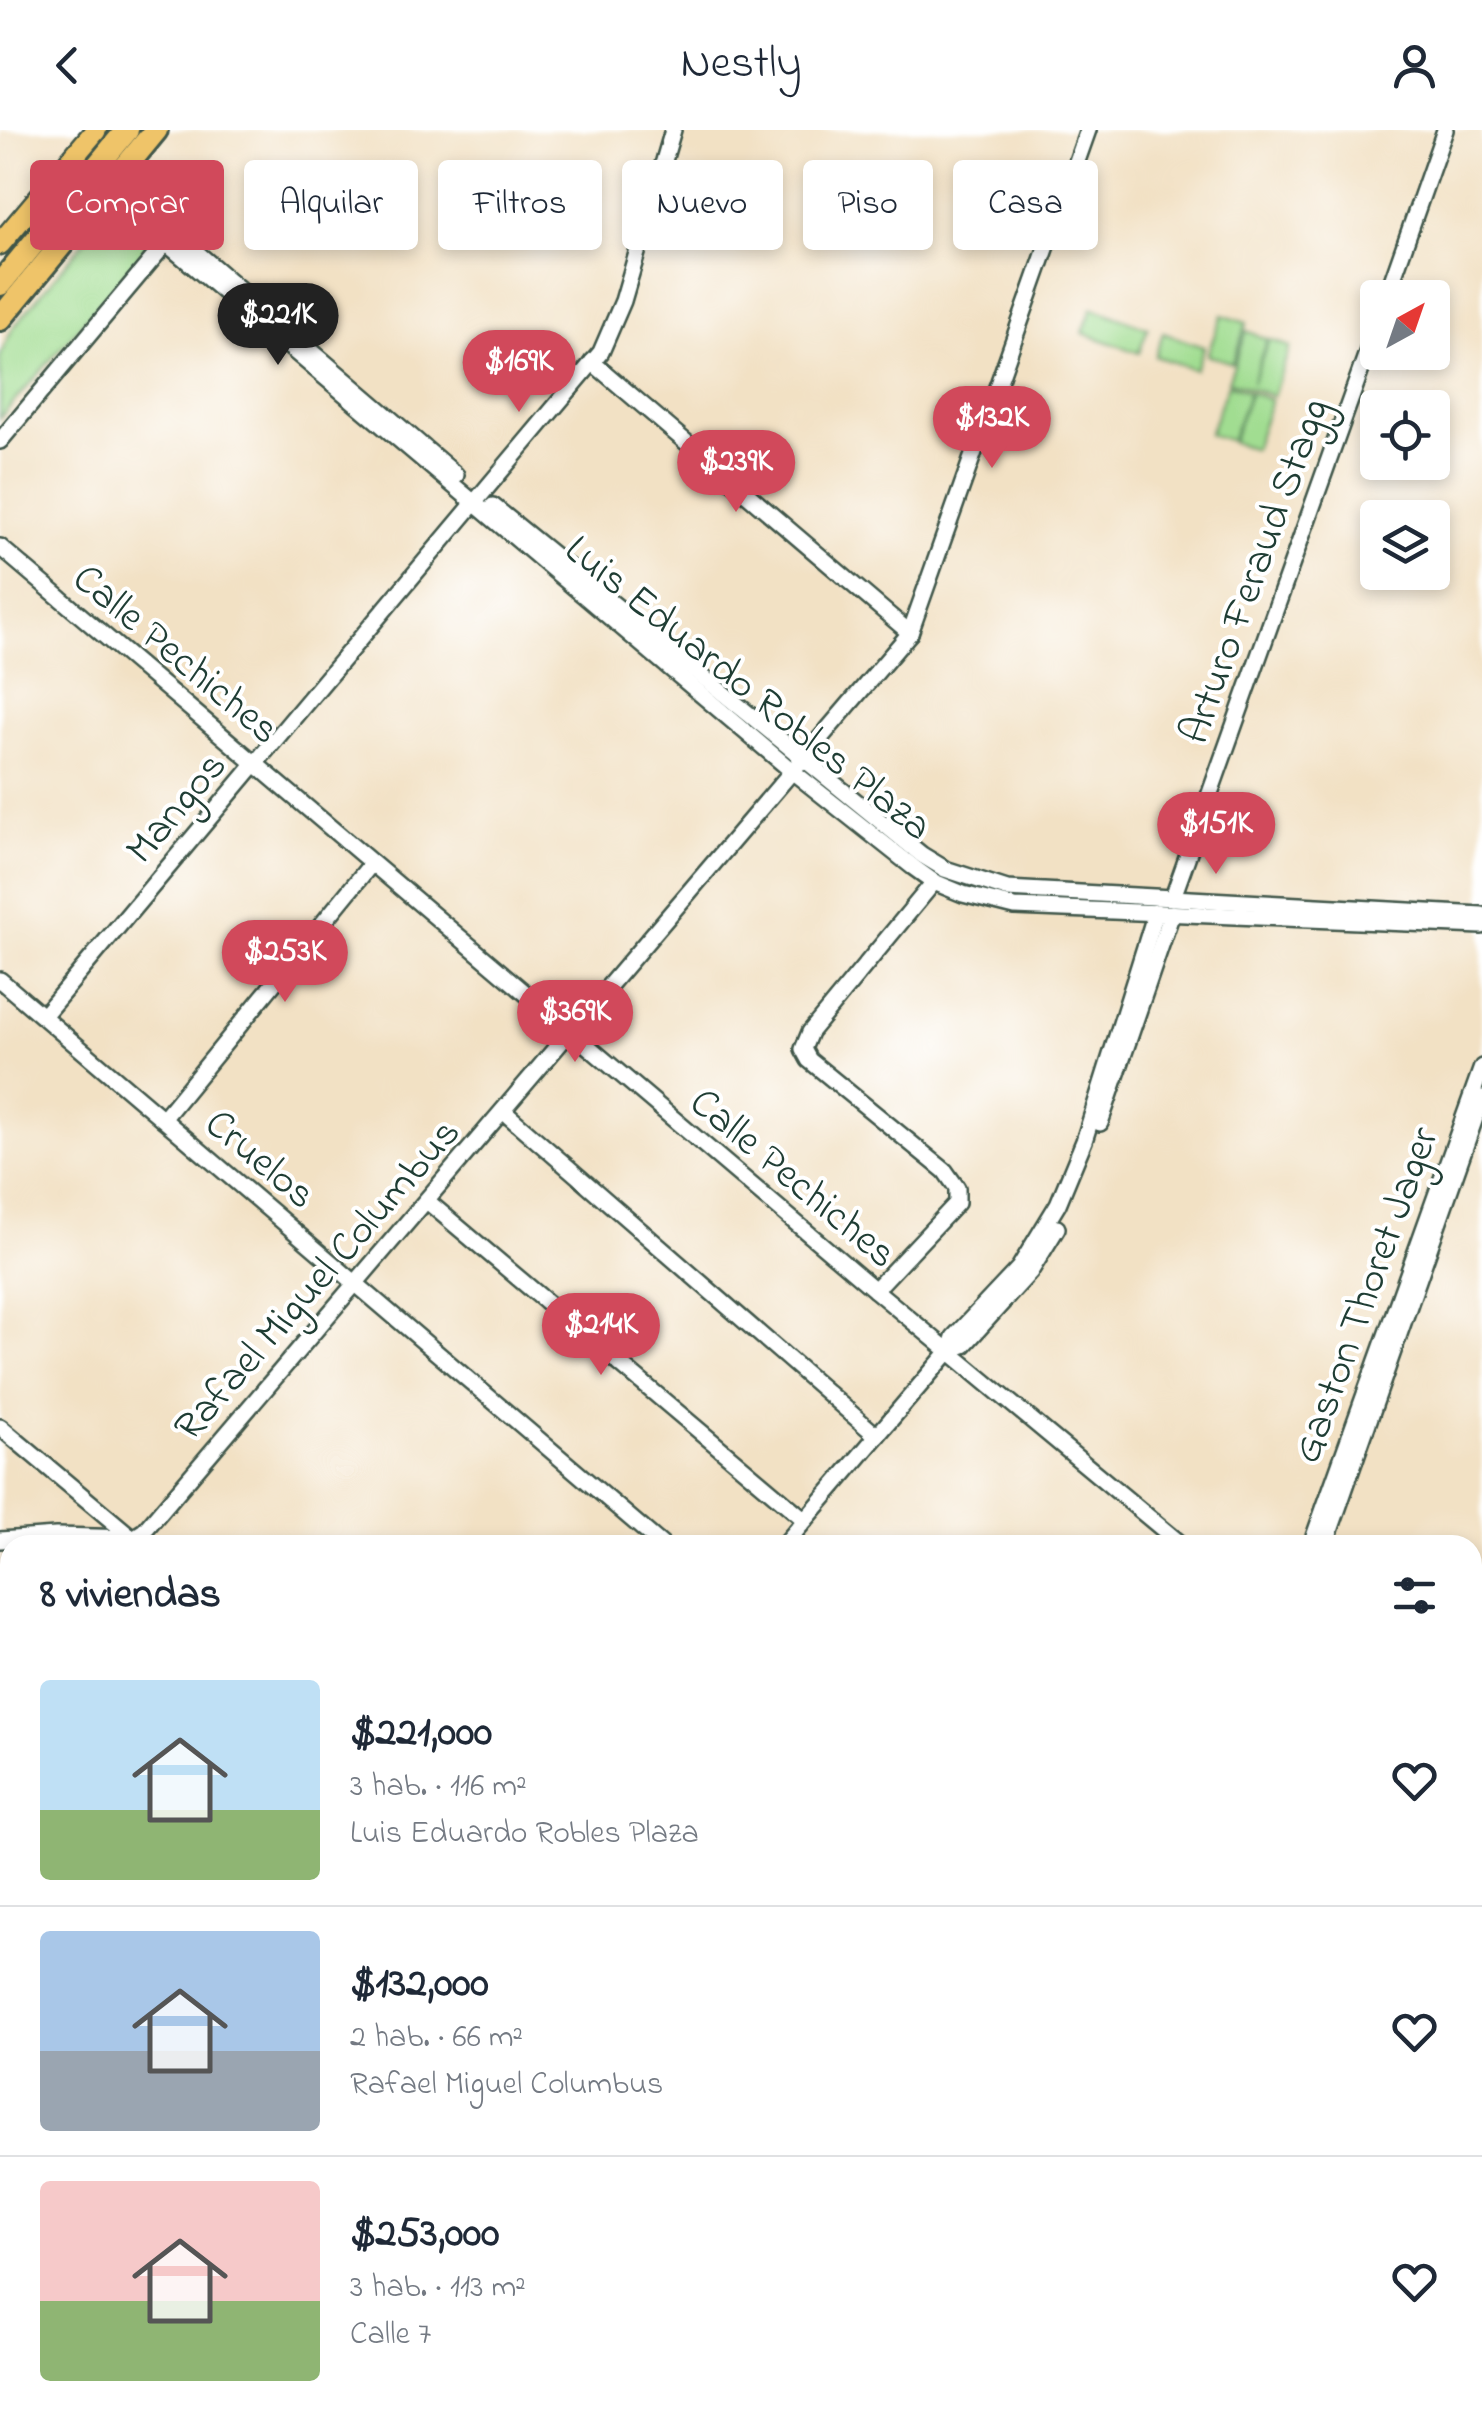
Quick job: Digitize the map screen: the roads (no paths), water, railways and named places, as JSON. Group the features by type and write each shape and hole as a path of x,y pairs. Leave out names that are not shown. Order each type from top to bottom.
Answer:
{"highway":[{"path":"0,284 127,130"},
{"path":"132,160 156,130"},
{"path":"0,319 57,250"}],"main road":[{"path":"0,244 96,130"}],"street":[{"name":"Mangos","path":"43,1016 601,352 623,301 673,130"},
{"name":"Rafael Miguel Columbus","path":"141,1535 910,633 1088,130"},
{"path":"1392,280 1445,130"},
{"path":"0,442 160,250"},
{"name":"Luis Eduardo Robles Plaza","path":"174,250 934,882 1015,907 1482,915"},
{"name":"Luis Eduardo Robles Plaza","path":"191,250 478,500"},
{"path":"592,362 910,633"},
{"name":"Arturo Feraud Stagg","path":"792,1535 950,1350 964,1345 1030,1272 1067,1208 1093,1144 1167,908 1361,370"},
{"name":"Calle Pechiches","path":"0,547 875,1290 1170,1535"},
{"name":"Luis Eduardo Robles Plaza","path":"798,765 944,869 1007,890 1167,908 1482,926"},
{"path":"163,1119 372,863"},
{"path":"875,1290 957,1204 957,1188 945,1171 809,1060 803,1049 810,1032 934,882"},
{"name":"Cruelos","path":"0,980 650,1535"},
{"name":"Gaston Thoret Jager","path":"1315,1535 1482,1067"},
{"name":"Gaston Thoret Jager","path":"1329,1535 1482,1098"},
{"path":"504,1111 877,1436"},
{"path":"427,1201 804,1520"},
{"path":"0,1426 129,1535"}]}
